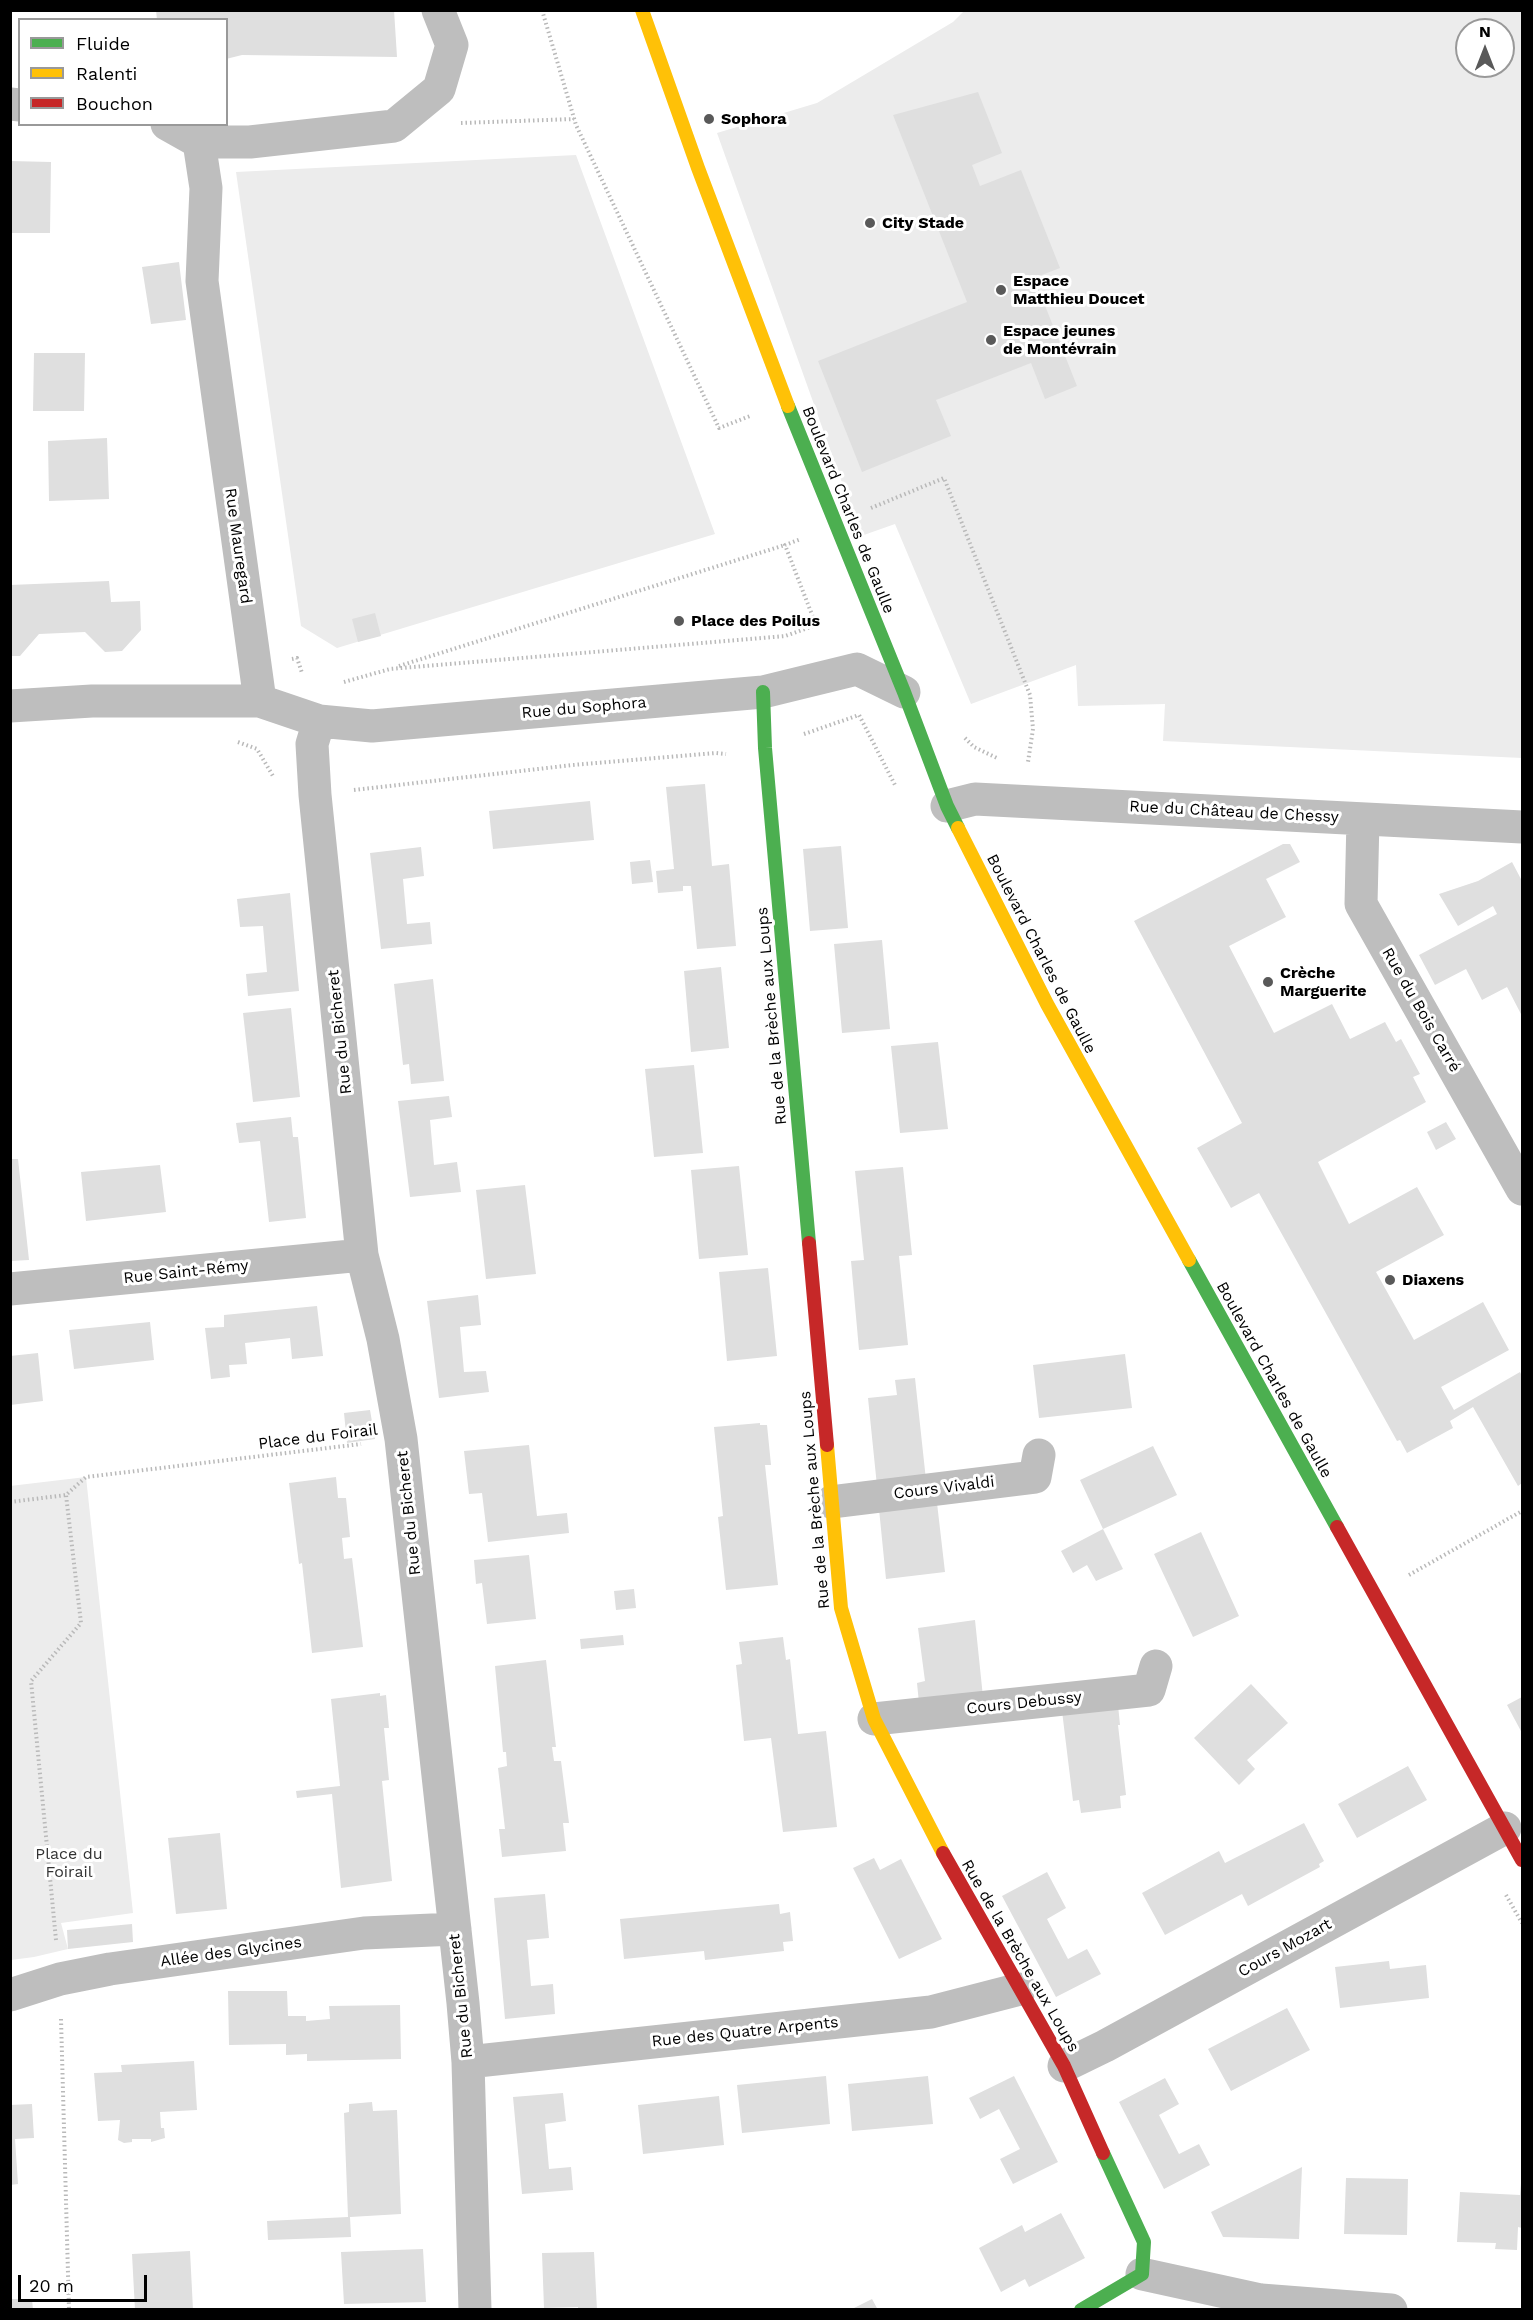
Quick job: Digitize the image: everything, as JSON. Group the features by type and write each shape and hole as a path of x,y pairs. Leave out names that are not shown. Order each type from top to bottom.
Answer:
{"street":[{"path":"171,126 200,142 250,142 394,126 440,89 452,45 438,10"},
{"name":"Boulevard Charles de Gaulle","path":"642,10 698,168 787,402 904,692 947,806 1047,1004 1375,1594 1492,1835 1522,1860"},
{"name":"Rue Mauregard","path":"200,142 206,188 202,281 260,701"},
{"name":"Rue du Sophora","path":"260,701 319,721 372,726 763,692 857,669 904,692"},
{"name":"Rue de la Brèche aux Loups","path":"763,692 765,748 841,1608 874,1719 932,1833 1064,2066 1144,2242 1142,2274"},
{"path":"10,706 92,701 260,701"},
{"name":"Rue du Bicheret","path":"319,721 312,744 315,795 362,1255 383,1339 401,1439 464,2003 468,2062 475,2310"},
{"name":"Rue du Château de Chessy","path":"947,806 975,799 1522,827"},
{"name":"Rue du Bois Carré","path":"1364,819 1361,904 1522,1189"},
{"name":"Rue Saint-Rémy","path":"10,1289 362,1255"},
{"name":"Cours Vivaldi","path":"831,1502 1035,1477 1039,1455"},
{"name":"Cours Debussy","path":"874,1719 1149,1690 1156,1665"},
{"name":"Cours Mozart","path":"1064,2066 1105,2046 1492,1835"},
{"name":"Allée des Glycines","path":"10,1995 60,1979 110,1969 364,1933 454,1929"},
{"name":"Rue des Quatre Arpents","path":"468,2062 931,2012 1020,1989"},
{"path":"1081,2310 1142,2274 1261,2300 1391,2310"}],"path":[{"path":"542,10 574,119 720,428 787,402"},
{"path":"394,126 574,119"},
{"path":"339,684 784,545 944,478 1030,695 1033,729 1026,772"},
{"path":"390,669 784,636 816,625 784,545"},
{"path":"254,662 297,658 303,676"},
{"path":"235,741 256,748 274,777 280,798 573,765 716,753 739,756 859,715 897,789"},
{"path":"957,731 974,747 1005,762"},
{"name":"Place du Foirail","path":"66,1495 86,1477 401,1439"},
{"path":"10,1502 66,1495 81,1623 31,1680 60,1979 69,2310"},
{"path":"1375,1594 1522,1511"},
{"path":"1492,1835 1487,1864 1522,1923"}],"green space":[{"path":"964,11 1522,11 1522,758 1163,741 1165,704 1078,706 1076,665 971,704 895,524 861,536 717,133 817,103 953,22"},
{"path":"576,155 715,534 337,648 301,626 236,172"},
{"name":"Place du Foirail","path":"86,1477 133,1913 61,1923 68,1949 11,1960 10,1486"}],"building":[{"path":"156,10 394,10 397,57 242,55 228,58 228,18 157,18"},
{"name":"Espace Matthieu Doucet","path":"978,92 1002,153 972,165 980,186 1021,170 1060,268 1034,278 1077,386 1045,399 1031,363 936,400 951,436 862,472 818,361 967,302 893,115"},
{"path":"10,161 51,162 50,233 10,233"},
{"path":"179,262 186,320 151,324 142,267"},
{"path":"34,353 85,353 84,411 33,411"},
{"path":"107,438 109,499 49,501 48,441"},
{"path":"109,581 111,602 140,601 141,630 122,651 105,652 85,632 39,634 20,656 10,656 10,585"},
{"path":"375,613 381,636 358,642 352,619"},
{"path":"705,784 712,866 729,864 736,946 697,949 691,886 683,886 683,891 658,893 656,871 674,869 666,787"},
{"path":"590,801 594,840 493,849 489,811"},
{"path":"1283,844 1290,844 1300,862 1266,879 1286,917 1229,946 1274,1033 1332,1004 1350,1039 1385,1022 1396,1042 1401,1039 1420,1074 1413,1077 1426,1102 1318,1162 1349,1224 1417,1187 1444,1235 1376,1272 1414,1340 1483,1302 1509,1350 1441,1387 1454,1410 1520,1372 1522,1376 1522,1483 1518,1486 1473,1407 1450,1421 1453,1428 1407,1453 1400,1440 1397,1441 1259,1193 1231,1208 1197,1148 1242,1123 1134,921"},
{"path":"841,846 848,928 810,931 803,849"},
{"path":"421,847 424,876 403,879 407,924 430,922 432,944 381,949 370,853"},
{"path":"650,860 653,882 632,884 630,862"},
{"path":"1512,862 1522,881 1522,1016 1507,987 1482,1000 1466,969 1435,985 1419,955 1497,914 1493,906 1458,926 1439,894 1478,881"},
{"path":"290,893 299,991 248,996 246,974 267,972 263,926 240,927 237,899"},
{"path":"882,940 890,1029 842,1033 834,944"},
{"path":"721,967 729,1048 691,1052 684,971"},
{"path":"433,979 444,1081 411,1084 409,1064 403,1065 394,984"},
{"path":"291,1008 300,1097 253,1102 243,1013"},
{"path":"938,1042 948,1129 900,1133 891,1046"},
{"path":"694,1065 703,1153 654,1157 645,1069"},
{"path":"449,1096 452,1117 430,1120 434,1165 457,1162 461,1192 410,1197 398,1101"},
{"path":"291,1117 293,1137 298,1137 306,1218 269,1222 260,1141 239,1143 236,1123"},
{"path":"1446,1122 1456,1139 1436,1150 1427,1132"},
{"path":"10,1159 18,1159 29,1260 10,1261"},
{"path":"160,1165 166,1212 86,1221 81,1172"},
{"path":"739,1166 748,1255 699,1259 691,1170"},
{"path":"903,1167 912,1255 899,1256 908,1345 859,1350 851,1261 864,1260 855,1171"},
{"path":"525,1185 536,1274 486,1279 476,1190"},
{"path":"768,1268 777,1356 727,1361 719,1272"},
{"path":"478,1295 481,1325 460,1327 464,1372 486,1371 489,1392 439,1398 427,1301"},
{"path":"317,1306 323,1356 292,1359 290,1338 245,1343 247,1364 229,1365 230,1377 211,1379 205,1328 224,1327 224,1315"},
{"path":"150,1322 154,1360 74,1369 69,1330"},
{"path":"38,1353 43,1401 10,1405 10,1356"},
{"path":"1125,1354 1132,1408 1039,1418 1033,1365"},
{"path":"915,1378 926,1480 877,1486 868,1398 897,1395 895,1380"},
{"path":"370,1410 375,1439 347,1443 344,1413"},
{"path":"760,1423 760,1425 767,1425 771,1465 765,1465 778,1585 726,1590 718,1517 723,1516 714,1427"},
{"path":"529,1445 537,1516 567,1513 569,1533 488,1542 482,1493 469,1494 464,1451"},
{"path":"1153,1446 1177,1495 1103,1529 1080,1480"},
{"path":"336,1477 338,1498 346,1498 350,1537 342,1538 344,1559 352,1558 363,1647 312,1653 302,1563 299,1564 289,1483"},
{"path":"937,1503 945,1572 886,1579 879,1509"},
{"path":"1103,1529 1123,1569 1096,1581 1087,1565 1073,1573 1061,1551"},
{"path":"1201,1532 1239,1616 1193,1637 1154,1554"},
{"path":"529,1555 536,1619 487,1624 482,1583 476,1584 474,1560"},
{"path":"634,1589 636,1608 616,1610 614,1591"},
{"path":"975,1620 983,1697 919,1703 917,1683 925,1681 918,1628"},
{"path":"623,1635 624,1645 581,1649 580,1639"},
{"path":"783,1637 786,1660 790,1659 798,1734 826,1731 837,1827 783,1832 771,1738 744,1741 736,1665 742,1664 739,1642"},
{"path":"546,1660 556,1747 552,1747 554,1761 561,1761 569,1823 563,1823 566,1851 502,1857 499,1829 505,1829 498,1768 507,1766 506,1752 503,1752 495,1666"},
{"path":"1251,1684 1288,1723 1247,1760 1255,1769 1239,1785 1194,1738"},
{"path":"380,1693 380,1696 386,1695 389,1728 384,1728 389,1780 382,1781 392,1881 341,1888 332,1794 297,1798 296,1791 340,1786 331,1699"},
{"path":"1522,1697 1522,1733 1507,1705"},
{"path":"1118,1705 1126,1795 1120,1796 1121,1808 1081,1813 1079,1800 1073,1801 1062,1711"},
{"path":"1408,1766 1427,1800 1357,1838 1338,1804"},
{"path":"1304,1823 1324,1861 1319,1864 1320,1867 1248,1906 1242,1894 1165,1935 1142,1893 1219,1851 1225,1863"},
{"path":"220,1833 227,1909 176,1914 168,1838"},
{"path":"874,1858 880,1870 901,1859 942,1939 899,1959 853,1868"},
{"path":"1047,1872 1066,1908 1047,1919 1068,1959 1087,1949 1101,1974 1056,1997 1002,1896"},
{"path":"545,1894 549,1938 527,1940 531,1986 553,1984 555,2014 505,2019 494,1898"},
{"path":"779,1904 780,1914 790,1912 793,1941 783,1942 784,1951 705,1960 704,1951 624,1959 620,1919"},
{"path":"132,1924 133,1942 68,1949 67,1930"},
{"path":"1389,1961 1390,1969 1426,1965 1429,1998 1340,2008 1335,1967"},
{"path":"228,1991 287,1991 288,2016 306,2016 306,2021 330,2019 329,2006 400,2005 401,2059 307,2061 307,2054 286,2055 286,2044 229,2045"},
{"path":"1287,2008 1310,2050 1231,2091 1208,2049"},
{"path":"194,2061 197,2110 160,2112 161,2128 164,2128 165,2138 151,2142 151,2139 132,2139 132,2142 124,2143 118,2140 120,2120 98,2121 94,2073 122,2072 121,2065"},
{"path":"826,2076 830,2124 742,2133 737,2085"},
{"path":"928,2076 933,2124 852,2131 848,2084"},
{"path":"1014,2076 1058,2162 1013,2184 1000,2159 1020,2149 999,2109 980,2119 969,2098"},
{"path":"1165,2078 1179,2104 1159,2115 1179,2154 1199,2144 1210,2165 1164,2189 1119,2102"},
{"path":"563,2093 566,2121 545,2124 549,2169 571,2167 573,2190 522,2194 513,2097"},
{"path":"719,2096 724,2145 643,2154 638,2105"},
{"path":"372,2102 373,2111 397,2110 401,2214 350,2217 351,2237 268,2240 267,2221 348,2217 344,2113 349,2112 349,2104"},
{"path":"32,2104 34,2138 15,2139 18,2184 10,2185 10,2105"},
{"path":"1302,2167 1299,2239 1223,2237 1211,2212"},
{"path":"1346,2178 1408,2179 1407,2235 1344,2234"},
{"path":"1521,2183 1522,2228 1518,2227 1517,2250 1495,2249 1496,2243 1457,2242 1460,2192 1520,2195"},
{"path":"1061,2213 1085,2258 1029,2287 1025,2279 1001,2292 979,2248 1022,2225 1025,2232"},
{"path":"423,2249 426,2302 344,2304 341,2252"},
{"path":"190,2251 193,2310 135,2310 132,2254"},
{"path":"594,2252 597,2310 578,2310 578,2307 544,2308 542,2253"},
{"path":"10,2299 32,2299 33,2310 10,2310"},
{"path":"872,2299 878,2310 850,2310"}],"traffic: fast":[{"path":"788,406 904,692 947,806 958,828"},
{"path":"763,692 765,748 809,1243"},
{"path":"1189,1260 1337,1527"},
{"path":"1081,2310 1142,2274 1144,2242 1103,2153"}],"traffic: slow":[{"path":"642,10 698,168 788,406"},
{"path":"958,828 1047,1004 1189,1260"},
{"path":"827,1445 841,1608 874,1719 943,1853"}],"traffic: jam":[{"path":"809,1243 827,1445"},
{"path":"1337,1527 1522,1860"},
{"path":"943,1853 1064,2066 1103,2153"}],"place":[{"name":"Sophora","path":"709,119"},
{"name":"City Stade","path":"870,223"},
{"name":"Espace Matthieu Doucet","path":"1001,290"},
{"name":"Espace jeunes de Montévrain","path":"991,340"},
{"name":"Place des Poilus","path":"679,621"},
{"name":"Crèche Marguerite","path":"1268,982"},
{"name":"Diaxens","path":"1390,1280"}]}
